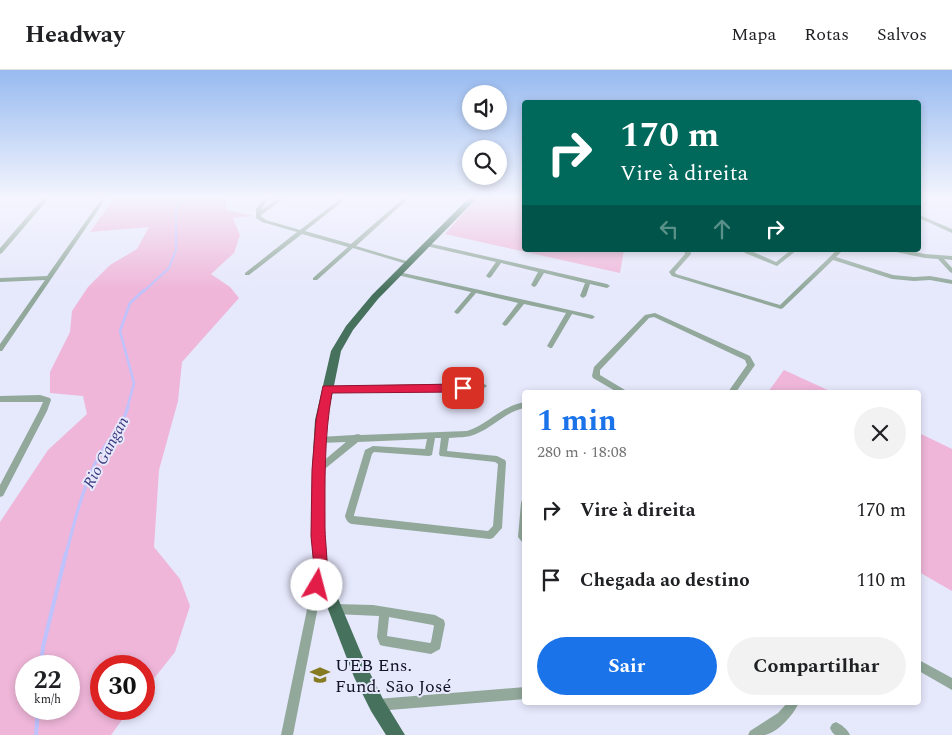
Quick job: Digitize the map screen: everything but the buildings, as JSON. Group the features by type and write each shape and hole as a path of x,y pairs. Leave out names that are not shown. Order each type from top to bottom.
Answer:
{"main road":[{"path":"396,735 377,705 360,671 335,609 321,567 318,536 320,440 327,389 336,351 343,337 364,309 444,228"}],"street":[{"path":"0,252 21,228"},
{"path":"0,348 84,228"},
{"path":"291,228 410,262"},
{"path":"247,274 306,228"},
{"path":"315,279 373,228"},
{"path":"428,245 607,286"},
{"path":"687,252 673,274 780,307 838,252"},
{"path":"747,252 777,264 792,252"},
{"path":"907,252 940,258 952,258"},
{"path":"832,258 892,276 914,279 930,278 952,282"},
{"path":"940,258 952,271"},
{"path":"489,276 500,261"},
{"path":"534,285 542,271"},
{"path":"399,274 592,317"},
{"path":"0,280 50,278"},
{"path":"583,296 588,282"},
{"path":"457,312 475,291"},
{"path":"505,324 522,302"},
{"path":"550,346 570,312"},
{"path":"618,390 599,380 596,376 597,369 650,315 748,358 751,365 733,390"},
{"path":"327,389 483,386"},
{"path":"0,399 40,398 47,400 0,493"},
{"path":"320,440 358,437 445,436 472,433 514,407 522,406"},
{"path":"428,453 431,436"},
{"path":"443,454 445,436"},
{"path":"318,470 358,437"},
{"path":"373,449 428,453 497,459 502,462 498,528 493,534 358,522 350,518 349,516 369,451 373,449"},
{"path":"287,735 321,567"},
{"path":"335,609 363,608 438,621 440,624 436,645 431,649 384,640 382,637 384,612"},
{"path":"921,666 952,684"},
{"path":"377,705 522,693"},
{"path":"754,735 789,713 793,705"}],"shaded area":[{"path":"93,228 137,228 90,232"},
{"path":"148,228 237,228 240,235 234,253 211,274 230,287 239,298 182,362 178,401 159,470 154,547 180,579 190,606 175,652 155,677 155,655 90,655 90,720 122,720 111,735 0,735 0,522 48,450 87,414 83,396 50,393 50,372 70,332 72,311 88,287 110,265 137,249"},
{"path":"450,228 522,228 522,251 445,234"},
{"path":"526,252 624,252 620,273"},
{"path":"784,370 828,390 769,390"},
{"path":"921,434 952,449 952,591 921,573"}],"waterway":[{"name":"Rio Gangan","path":"143,292 169,268 176,250 176,228"},
{"name":"Rio Gangan","path":"127,409 134,383 120,331 130,303 144,290"},
{"name":"Rio Gangan","path":"66,554 80,503 94,466 123,420 128,407"},
{"name":"Rio Gangan","path":"42,655 66,553"},
{"name":"Rio Gangan","path":"36,735 37,720"}],"place":[{"name":"UEB Ens. Fund. São José","path":"320,675"}],"route":[{"path":"317,585 321,567 318,536 318,470 321,420 327,389 463,388"}]}
